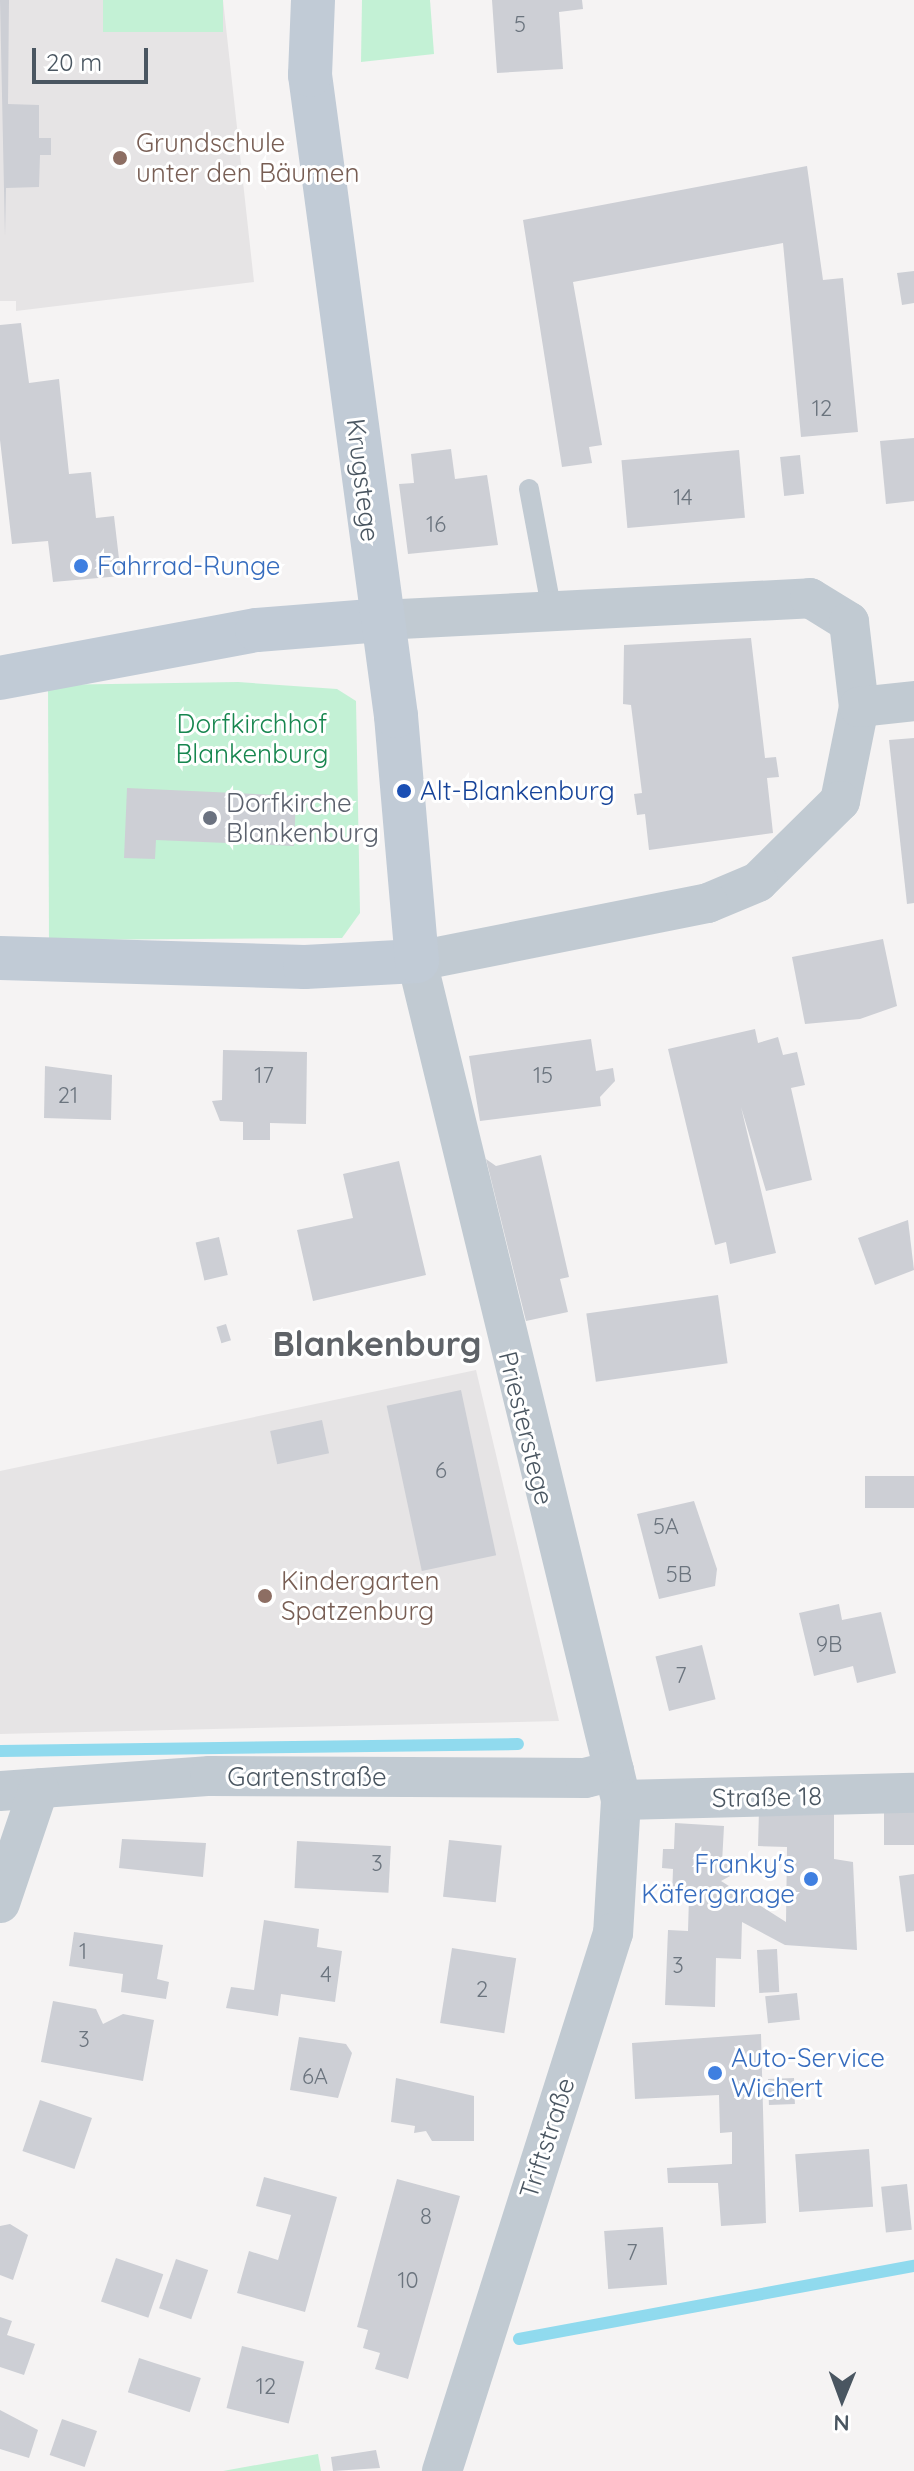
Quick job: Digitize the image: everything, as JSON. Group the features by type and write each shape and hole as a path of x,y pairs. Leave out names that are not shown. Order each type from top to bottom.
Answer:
{"main road":[{"name":"Krugstege","path":"313,0 310,75 381,620 417,961"},
{"path":"0,678 257,630 381,620"},
{"path":"0,958 305,967 417,961"}],"street":[{"path":"381,620 551,606 810,598 849,622 859,707 840,801 758,882 708,903 417,961"},
{"path":"859,707 914,701"},
{"name":"Priesterstege","path":"417,961 618,1785"},
{"name":"Gartenstraße","path":"0,1791 181,1777 585,1778 618,1785"},
{"name":"Straße 18","path":"618,1785 914,1793"},
{"name":"Triftstraße","path":"442,2471 613,1933 618,1785"},
{"path":"0,1903 39,1788"}],"lane":[{"path":"529,489 551,606"}],"shaded area":[{"name":"Grundschule unter den Bäumen","path":"0,0 223,0 254,282 16,311 16,301 0,301"},
{"name":"Kindergarten Spatzenburg","path":"476,1370 559,1721 0,1734 0,1471"}],"green space":[{"path":"103,0 223,0 223,32 103,32"},
{"path":"362,0 430,0 434,54 361,62"},
{"name":"Dorfkirchhof Blankenburg","path":"238,682 337,689 356,701 360,913 342,938 49,940 48,685"},
{"path":"318,2454 321,2471 223,2471"}],"building":[{"path":"0,0 9,0 8,104 39,105 39,138 51,138 51,155 40,155 39,187 6,188 5,237"},
{"path":"492,0 582,0 583,9 559,12 563,69 497,73"},
{"path":"807,166 823,280 843,278 858,432 801,437 783,243 573,282 602,445 589,447 592,463 562,467 523,220"},
{"path":"914,271 914,303 902,305 897,273"},
{"path":"21,323 29,383 59,379 69,474 91,472 96,518 114,516 121,576 53,582 48,541 12,544 0,440 0,325"},
{"path":"914,438 914,501 886,504 880,441"},
{"path":"451,449 455,479 487,475 498,545 408,554 399,484 414,483 411,454"},
{"path":"739,450 745,518 627,528 621,460"},
{"path":"800,455 804,494 784,496 780,457"},
{"path":"751,638 765,758 776,757 779,777 767,778 773,833 649,850 645,814 637,815 634,794 642,793 631,705 623,704 624,645"},
{"path":"914,738 914,903 907,904 889,740"},
{"name":"Dorfkirche Blankenburg","path":"127,788 296,796 294,846 156,840 155,859 124,858"},
{"path":"883,939 897,1006 860,1019 805,1024 792,957"},
{"path":"755,1029 758,1043 778,1037 783,1055 797,1052 805,1085 791,1088 812,1180 766,1191 741,1107 776,1253 730,1264 726,1242 715,1245 668,1049"},
{"path":"591,1039 596,1071 613,1068 615,1081 600,1097 601,1106 480,1121 469,1056"},
{"path":"223,1050 307,1052 306,1124 270,1123 270,1140 243,1140 243,1122 220,1121 212,1101 222,1100"},
{"path":"45,1066 112,1075 111,1120 44,1118"},
{"path":"541,1155 569,1277 560,1279 568,1312 526,1321 486,1159 496,1166"},
{"path":"399,1161 426,1275 313,1301 297,1230 353,1218 343,1174"},
{"path":"908,1220 914,1270 875,1285 858,1238"},
{"path":"219,1237 228,1275 204,1280 196,1242"},
{"path":"718,1295 728,1363 596,1382 586,1314"},
{"path":"226,1324 231,1340 221,1343 216,1327"},
{"path":"461,1390 496,1555 422,1571 387,1406"},
{"path":"322,1420 329,1453 277,1464 270,1431"},
{"path":"865,1476 914,1476 914,1508 865,1508"},
{"path":"694,1501 717,1569 715,1586 659,1599 637,1514"},
{"path":"839,1604 842,1620 881,1612 896,1673 857,1683 853,1666 814,1676 799,1613"},
{"path":"702,1645 716,1699 669,1711 655,1657"},
{"path":"884,1806 914,1806 914,1845 884,1845"},
{"path":"759,1810 834,1810 834,1859 853,1862 857,1950 785,1945 742,1922 741,1959 716,1958 715,2007 665,2005 668,1930 688,1931 689,1897 672,1896 673,1869 662,1868 663,1849 674,1849 675,1823 724,1826 722,1863 733,1863 732,1875 721,1881 786,1922 787,1847 758,1846"},
{"path":"122,1839 206,1843 203,1877 119,1868"},
{"path":"449,1840 502,1846 496,1902 443,1897"},
{"path":"297,1841 391,1846 388,1893 295,1888"},
{"path":"914,1874 914,1931 906,1932 899,1876"},
{"path":"264,1920 319,1929 317,1947 342,1951 335,2002 281,1994 278,2016 226,2008 231,1987 254,1990"},
{"path":"74,1932 163,1945 157,1979 169,1982 166,1999 121,1992 123,1974 69,1966"},
{"path":"452,1948 516,1958 504,2033 440,2023"},
{"path":"777,1949 779,1992 759,1993 757,1950"},
{"path":"797,1993 800,2020 768,2023 765,1996"},
{"path":"53,2001 96,2009 103,2024 123,2014 154,2020 143,2081 41,2062"},
{"path":"761,2034 766,2223 721,2226 718,2183 668,2183 667,2168 732,2164 732,2132 720,2133 719,2095 635,2099 632,2043"},
{"path":"299,2037 346,2044 352,2053 338,2098 290,2090"},
{"path":"396,2078 474,2096 474,2141 432,2141 426,2131 414,2133 415,2126 391,2122"},
{"path":"794,2078 795,2104 769,2105 768,2079"},
{"path":"40,2100 92,2118 74,2169 22,2151"},
{"path":"869,2149 873,2207 799,2212 795,2154"},
{"path":"264,2177 337,2197 305,2312 237,2293 249,2251 278,2260 291,2215 256,2206"},
{"path":"397,2179 460,2196 408,2379 375,2369 380,2353 363,2348 368,2330 357,2327"},
{"path":"907,2184 912,2230 886,2232 881,2187"},
{"path":"10,2224 28,2235 13,2280 0,2275 0,2226"},
{"path":"663,2227 667,2285 608,2289 604,2231"},
{"path":"116,2258 163,2274 148,2318 101,2301"},
{"path":"176,2259 208,2270 191,2319 159,2308"},
{"path":"0,2317 12,2321 7,2335 35,2344 24,2375 0,2367"},
{"path":"242,2346 304,2361 289,2424 227,2408"},
{"path":"139,2358 201,2378 190,2412 128,2392"},
{"path":"0,2410 38,2430 29,2458 0,2449"},
{"path":"62,2419 97,2431 85,2467 50,2455"},
{"path":"376,2450 380,2468 333,2471 331,2457"}],"waterway":[{"path":"0,1751 518,1744"},
{"path":"519,2339 914,2266"}],"place":[{"name":"Grundschule unter den Bäumen","path":"120,158"},
{"name":"Fahrrad-Runge","path":"81,566"},
{"name":"Alt-Blankenburg","path":"404,791"},
{"name":"Dorfkirche Blankenburg","path":"210,818"},
{"name":"Kindergarten Spatzenburg","path":"265,1596"},
{"name":"Franky's Käfergarage","path":"811,1879"},
{"name":"Auto-Service Wichert","path":"715,2073"}],"district":[{"name":"Blankenburg","path":"377,1344"}]}
